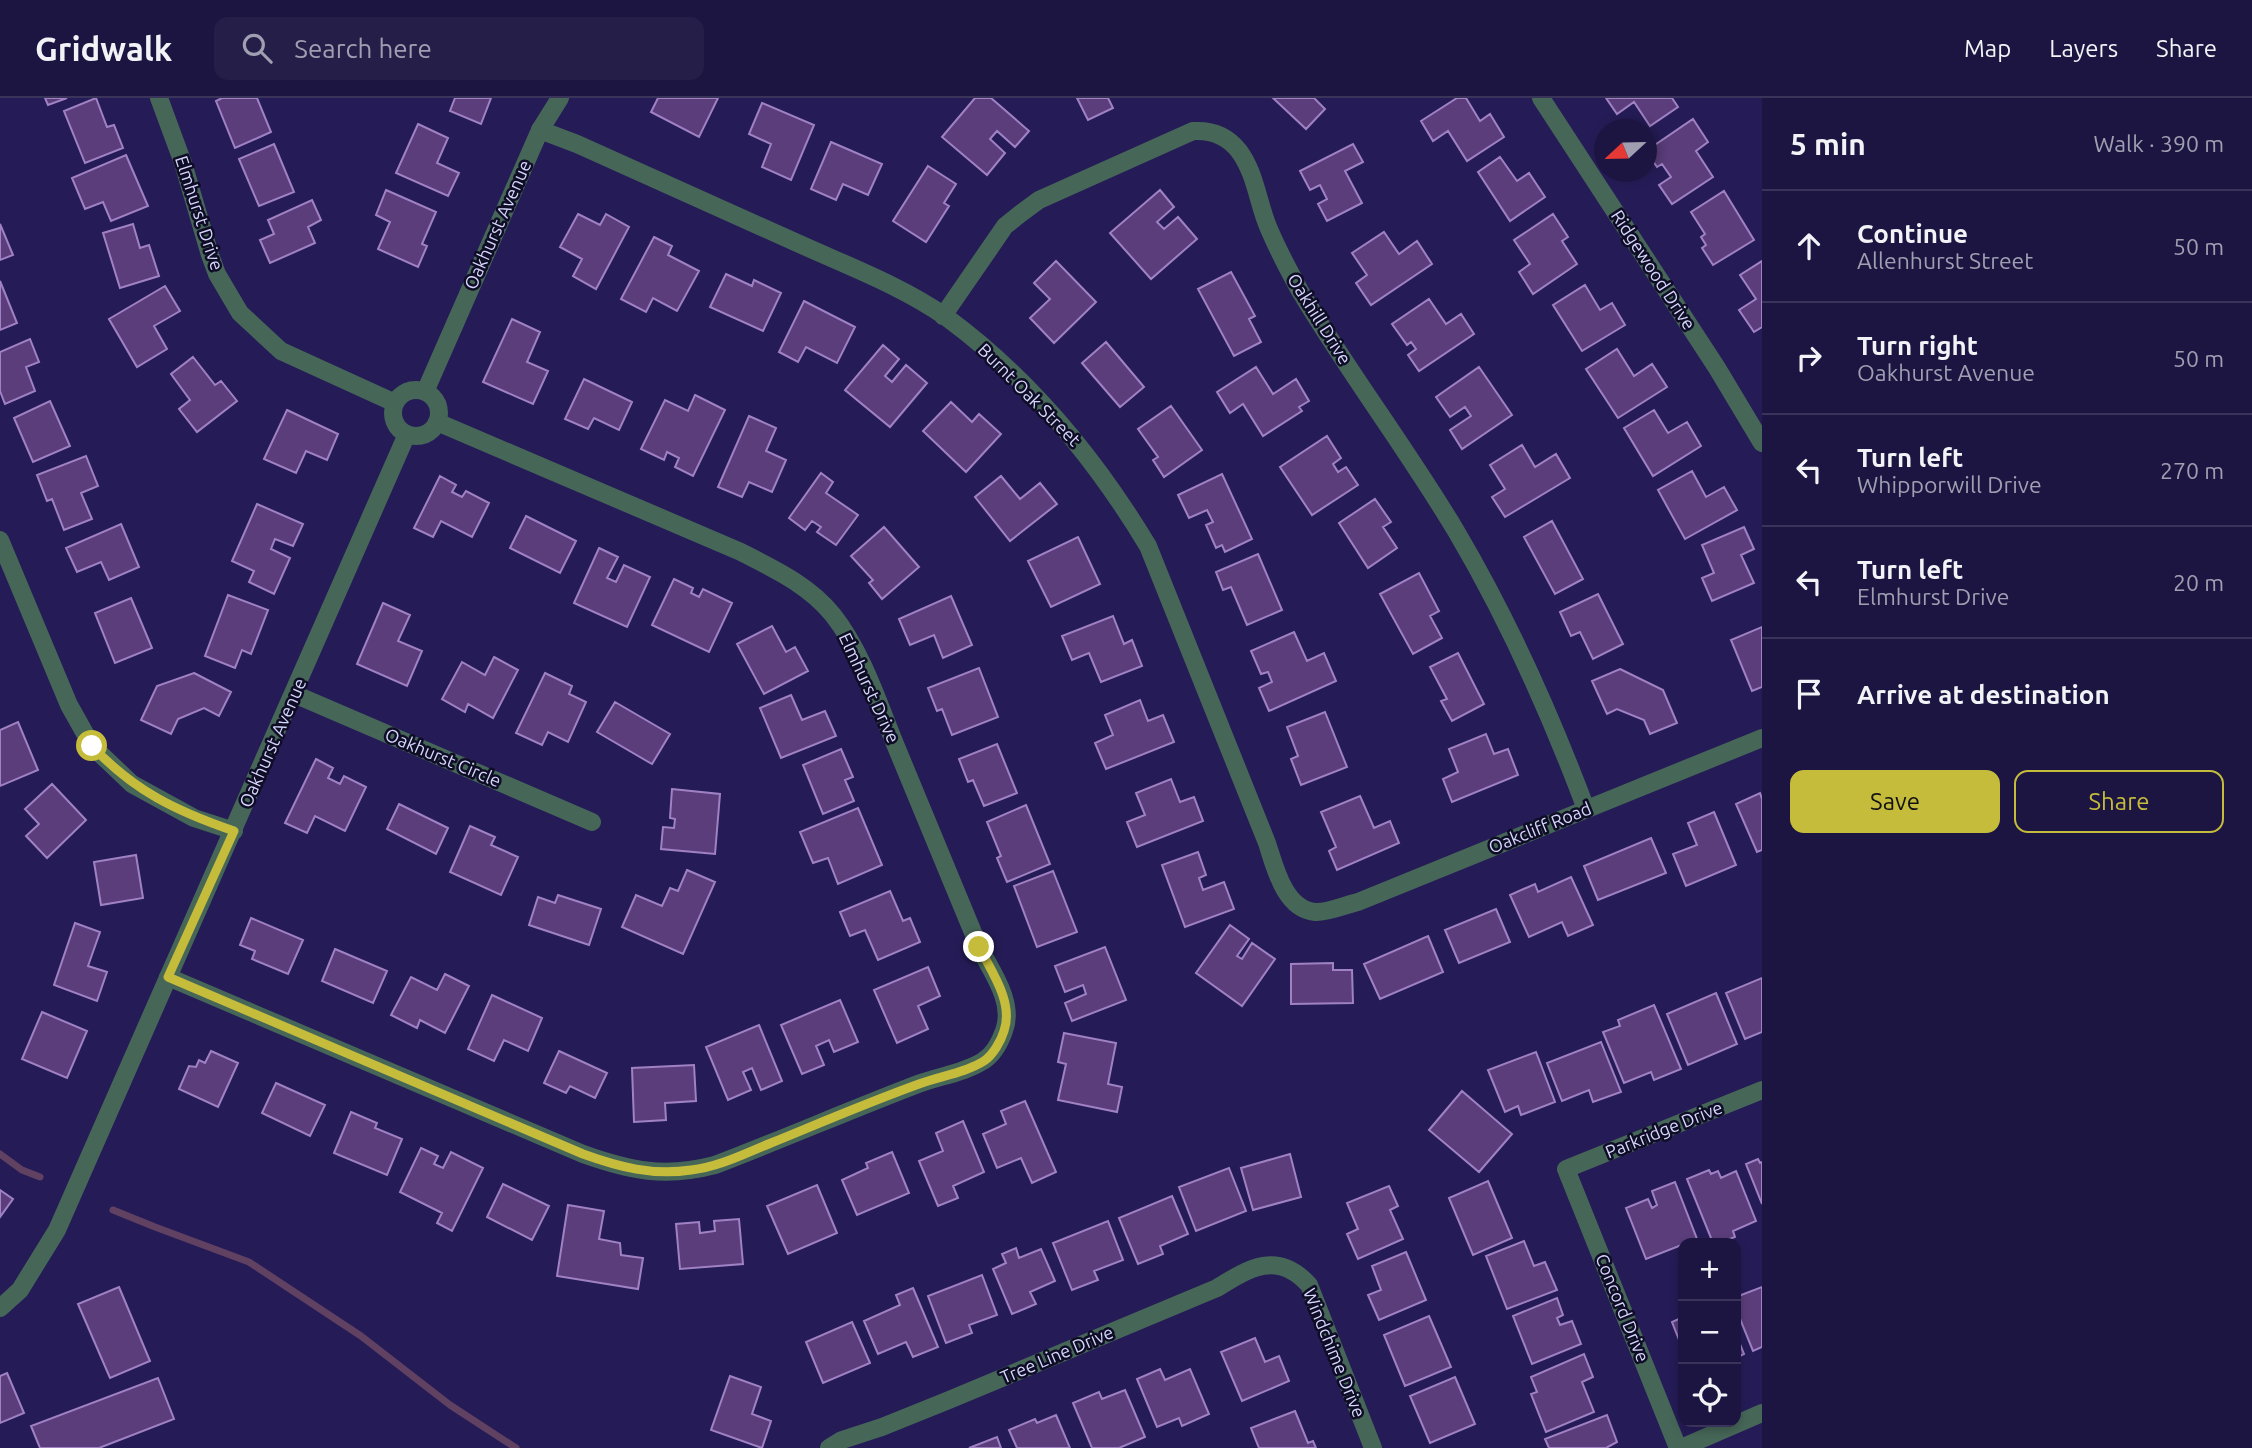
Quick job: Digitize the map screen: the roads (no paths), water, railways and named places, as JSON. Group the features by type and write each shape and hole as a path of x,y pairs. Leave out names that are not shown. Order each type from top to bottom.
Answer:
{"street":[{"name":"Elmhurst Drive","path":"159,98 183,163 214,264 229,297 240,313 281,351 395,403"},
{"name":"Oakhurst Avenue","path":"425,392 540,130 560,98"},
{"name":"Ridgewood Drive","path":"1541,98 1717,368 1762,443"},
{"name":"Burnt Oak Street","path":"540,130 577,144 884,282 943,316 1009,369 1071,433 1124,506 1147,546 1278,875 1292,900 1301,908 1316,912"},
{"name":"Oakhill Drive","path":"943,316 1005,226 1039,200 1193,131 1207,131 1225,137 1237,148 1247,164 1269,228 1298,288 1455,530 1496,604 1527,664 1586,809"},
{"path":"407,391 425,392 437,405 437,422 432,430 424,435 407,434 399,429 394,421 395,403 407,391"},
{"name":"Elmhurst Drive","path":"168,977 583,1154 628,1169 652,1172 694,1170 715,1165 920,1083 970,1068 986,1060 995,1049 1007,1017 1000,989 979,947 855,651 832,614 815,596 786,575 741,552 437,422"},
{"name":"Oakhurst Avenue","path":"0,1308 20,1290 57,1230 407,434"},
{"path":"0,540 69,705 92,746 132,784 194,818 234,831"},
{"name":"Oakhurst Circle","path":"294,694 592,822"},
{"name":"Oakcliff Road","path":"1316,912 1358,902 1762,738"},
{"name":"Parkridge Drive","path":"1566,1169 1762,1090"},
{"name":"Concord Drive","path":"1566,1169 1679,1448"},
{"name":"Tree Line Drive","path":"829,1448 842,1440 927,1409 1204,1293 1256,1266 1283,1268"},
{"name":"Windchime Drive","path":"1283,1268 1301,1276 1315,1297 1329,1341 1373,1448"},
{"path":"1679,1448 1762,1413"}],"waterway":[{"path":"0,1154 22,1170 40,1177"},
{"path":"113,1210 249,1262 361,1336 450,1405 516,1448"}]}
